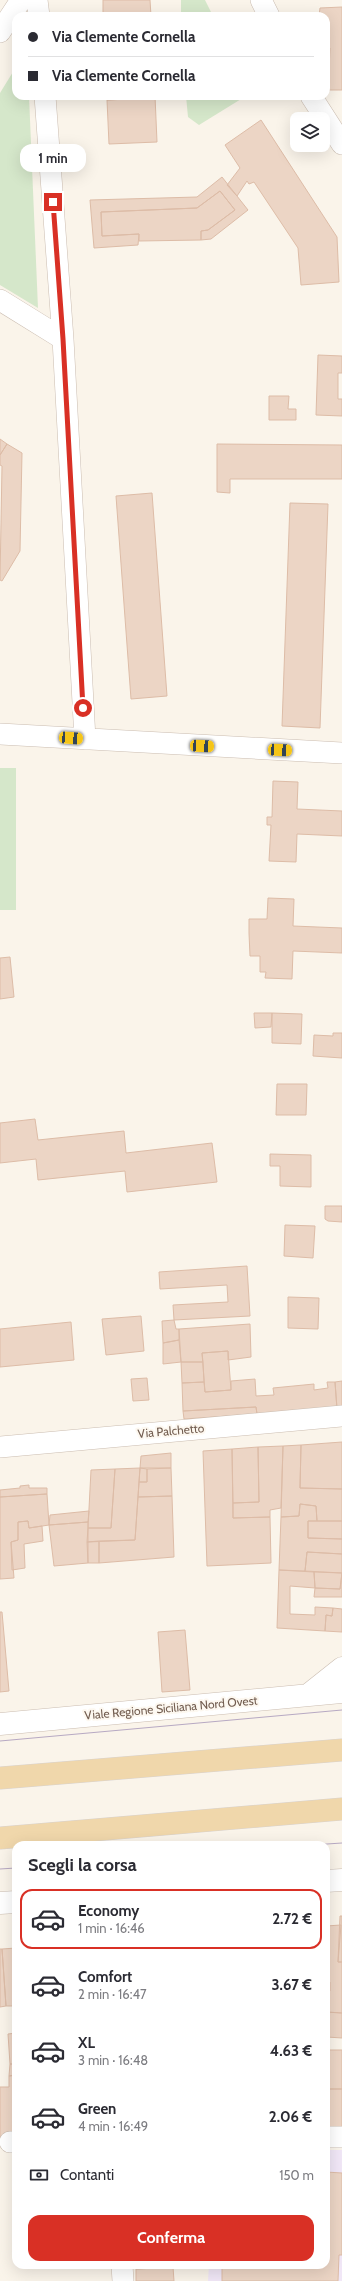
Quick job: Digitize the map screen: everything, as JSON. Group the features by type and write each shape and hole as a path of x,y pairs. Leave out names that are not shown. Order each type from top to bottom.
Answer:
{"main road":[{"path":"0,1778 342,1750"},
{"path":"0,1838 342,1809"}],"street":[{"path":"13,12 21,0"},
{"path":"37,0 38,12"},
{"path":"261,0 267,12"},
{"path":"0,32 12,14"},
{"path":"45,100 63,339 85,739"},
{"path":"315,100 334,122 342,144"},
{"path":"0,300 63,339"},
{"path":"0,734 342,753"},
{"name":"Via Palchetto","path":"0,1447 342,1416"},
{"path":"308,1695 342,1668"},
{"name":"Viale Regione Siciliana Nord Ovest","path":"0,1724 342,1692"},
{"path":"330,1881 342,1880"},
{"path":"0,1903 12,1902"},
{"path":"330,2137 342,2137"},
{"path":"122,2269 123,2281"}],"shaded area":[{"path":"330,2150 342,2150 342,2281 208,2281 209,2269 330,2269"}],"green space":[{"path":"181,0 205,0 211,12 181,12"},
{"path":"12,74 12,100 29,100 38,308 0,285 0,93"},
{"path":"186,100 240,100 199,125 188,117"},
{"path":"0,768 16,768 16,910 0,910"}],"building":[{"path":"103,0 150,0 151,12 103,12"},
{"path":"342,7 342,90 330,90 330,12 320,12 320,8"},
{"path":"107,100 155,100 157,142 109,144"},
{"path":"261,120 337,237 339,282 301,285 298,248 254,182 249,184 247,181 237,196 227,185 240,168 225,145"},
{"path":"222,177 248,210 211,239 201,240 201,231 208,230 235,210 220,191 197,208 101,212 102,236 139,234 138,245 94,248 90,200 197,197"},
{"path":"220,191 235,210 208,230 201,231 201,240 139,241 139,234 102,236 101,212 197,208"},
{"path":"318,355 342,356 342,373 338,373 338,399 342,399 342,416 316,415"},
{"path":"269,396 289,396 288,409 296,409 296,420 269,420"},
{"path":"0,439 7,444 0,455"},
{"path":"7,444 22,453 20,551 2,581 0,580 2,466 0,465 0,455"},
{"path":"217,444 342,445 342,479 230,479 230,493 217,492"},
{"path":"152,493 167,696 131,699 116,496"},
{"path":"290,503 328,504 320,728 282,726"},
{"path":"273,781 298,782 297,809 342,811 342,836 297,834 296,862 269,861 271,825 267,825 267,817 272,817"},
{"path":"268,898 294,899 293,926 342,928 342,953 293,951 292,979 265,978 266,972 260,972 260,956 250,956 249,919 267,919"},
{"path":"10,957 14,997 0,999 0,958"},
{"path":"254,1013 272,1013 271,1027 255,1028"},
{"path":"272,1013 302,1014 301,1044 272,1043"},
{"path":"333,1033 342,1033 342,1058 313,1056 314,1035 333,1036"},
{"path":"277,1084 307,1084 306,1115 276,1115"},
{"path":"35,1119 38,1140 124,1131 126,1153 212,1143 217,1182 127,1192 125,1171 38,1180 36,1159 0,1163 0,1123"},
{"path":"270,1154 311,1155 311,1187 280,1186 280,1166 270,1166"},
{"path":"325,1206 342,1206 342,1222 328,1221 325,1219"},
{"path":"285,1225 315,1226 313,1258 284,1256"},
{"path":"247,1266 250,1316 174,1320 173,1305 228,1302 227,1285 160,1289 159,1272"},
{"path":"288,1297 319,1298 318,1329 288,1328"},
{"path":"141,1316 144,1351 106,1355 102,1319"},
{"path":"174,1320 176,1329 179,1329 179,1340 163,1343 162,1321"},
{"path":"71,1322 74,1360 0,1367 0,1329"},
{"path":"250,1324 251,1357 228,1360 228,1351 202,1353 203,1362 181,1362 179,1329"},
{"path":"179,1340 181,1362 163,1364 163,1343"},
{"path":"228,1351 231,1390 205,1392 202,1353"},
{"path":"181,1362 203,1362 204,1382 182,1383"},
{"path":"147,1378 149,1400 133,1401 131,1379"},
{"path":"255,1379 256,1396 274,1395 273,1388 314,1384 314,1390 328,1388 327,1382 335,1382 337,1409 257,1414 256,1407 183,1411 182,1383 204,1382 205,1392 231,1390 231,1381"},
{"path":"342,1381 342,1408 337,1409 335,1382"},
{"path":"256,1407 257,1414 184,1419 183,1411"},
{"path":"342,1442 342,1489 300,1488 301,1445"},
{"path":"301,1445 300,1488 342,1489 342,1521 317,1521 316,1506 300,1504 299,1516 281,1517 283,1446"},
{"path":"283,1446 281,1508 270,1510 270,1517 233,1518 233,1503 259,1502 258,1447"},
{"path":"258,1447 259,1502 233,1503 232,1449"},
{"path":"232,1449 233,1518 270,1517 271,1563 207,1566 203,1451"},
{"path":"171,1453 171,1468 140,1468 141,1456"},
{"path":"140,1468 147,1469 147,1482 139,1482"},
{"path":"140,1468 135,1540 87,1542 88,1528 111,1528 115,1469"},
{"path":"171,1468 172,1496 138,1497 139,1482 147,1482 147,1469"},
{"path":"115,1469 111,1528 88,1528 91,1470"},
{"path":"29,1485 29,1488 47,1488 47,1494 0,1497 0,1490 20,1488 20,1486"},
{"path":"47,1494 49,1525 29,1528 28,1521 18,1522 18,1540 11,1542 14,1578 0,1579 0,1497"},
{"path":"172,1496 174,1557 99,1563 99,1541 135,1540 138,1497"},
{"path":"300,1504 316,1506 317,1521 308,1521 308,1538 342,1539 342,1554 307,1552 305,1571 279,1570 281,1517 299,1516"},
{"path":"89,1511 88,1522 49,1525 50,1515"},
{"path":"28,1521 29,1528 42,1526 43,1541 24,1544 25,1568 12,1570 11,1542 18,1540 18,1522"},
{"path":"308,1521 342,1521 342,1539 308,1538"},
{"path":"88,1522 88,1563 54,1566 49,1525"},
{"path":"99,1541 99,1563 88,1563 87,1542"},
{"path":"307,1552 342,1554 342,1573 305,1571"},
{"path":"279,1570 314,1572 315,1588 290,1586 290,1614 315,1615 315,1607 333,1608 332,1616 326,1615 325,1631 277,1628"},
{"path":"314,1572 342,1573 340,1589 315,1588"},
{"path":"342,1573 342,1597 314,1597 315,1588 340,1589"},
{"path":"333,1608 342,1609 342,1632 325,1631 326,1615 332,1616"},
{"path":"0,1612 2,1612 9,1691 0,1692"},
{"path":"185,1630 190,1690 162,1692 158,1632"},
{"path":"340,1916 342,1916 342,1962 338,1962"},
{"path":"341,1925 338,1962 342,1962 342,2013 330,2012 330,1926"},
{"path":"12,1948 12,2006 6,2006 2,1949"},
{"path":"0,1949 2,1949 6,2006 0,2007"},
{"path":"330,2012 342,2013 342,2038 330,2037"},
{"path":"8,2034 12,2034 12,2064 10,2064"},
{"path":"330,2050 342,2050 342,2089 330,2089"},
{"path":"10,2064 12,2064 12,2076 9,2076"},
{"path":"9,2076 12,2076 12,2137 0,2137 0,2087 9,2087"},
{"path":"330,2089 342,2089 342,2130 330,2131"},
{"path":"330,2172 342,2173 342,2255 339,2255 338,2281 222,2281 222,2269 330,2269"},
{"path":"136,2269 173,2269 174,2281 136,2281"}],"tram line":[{"path":"0,1741 342,1710"},
{"path":"330,1844 342,1843"},
{"path":"0,1869 12,1868"}],"route":[{"path":"53,202 63,339 83,708"}]}
